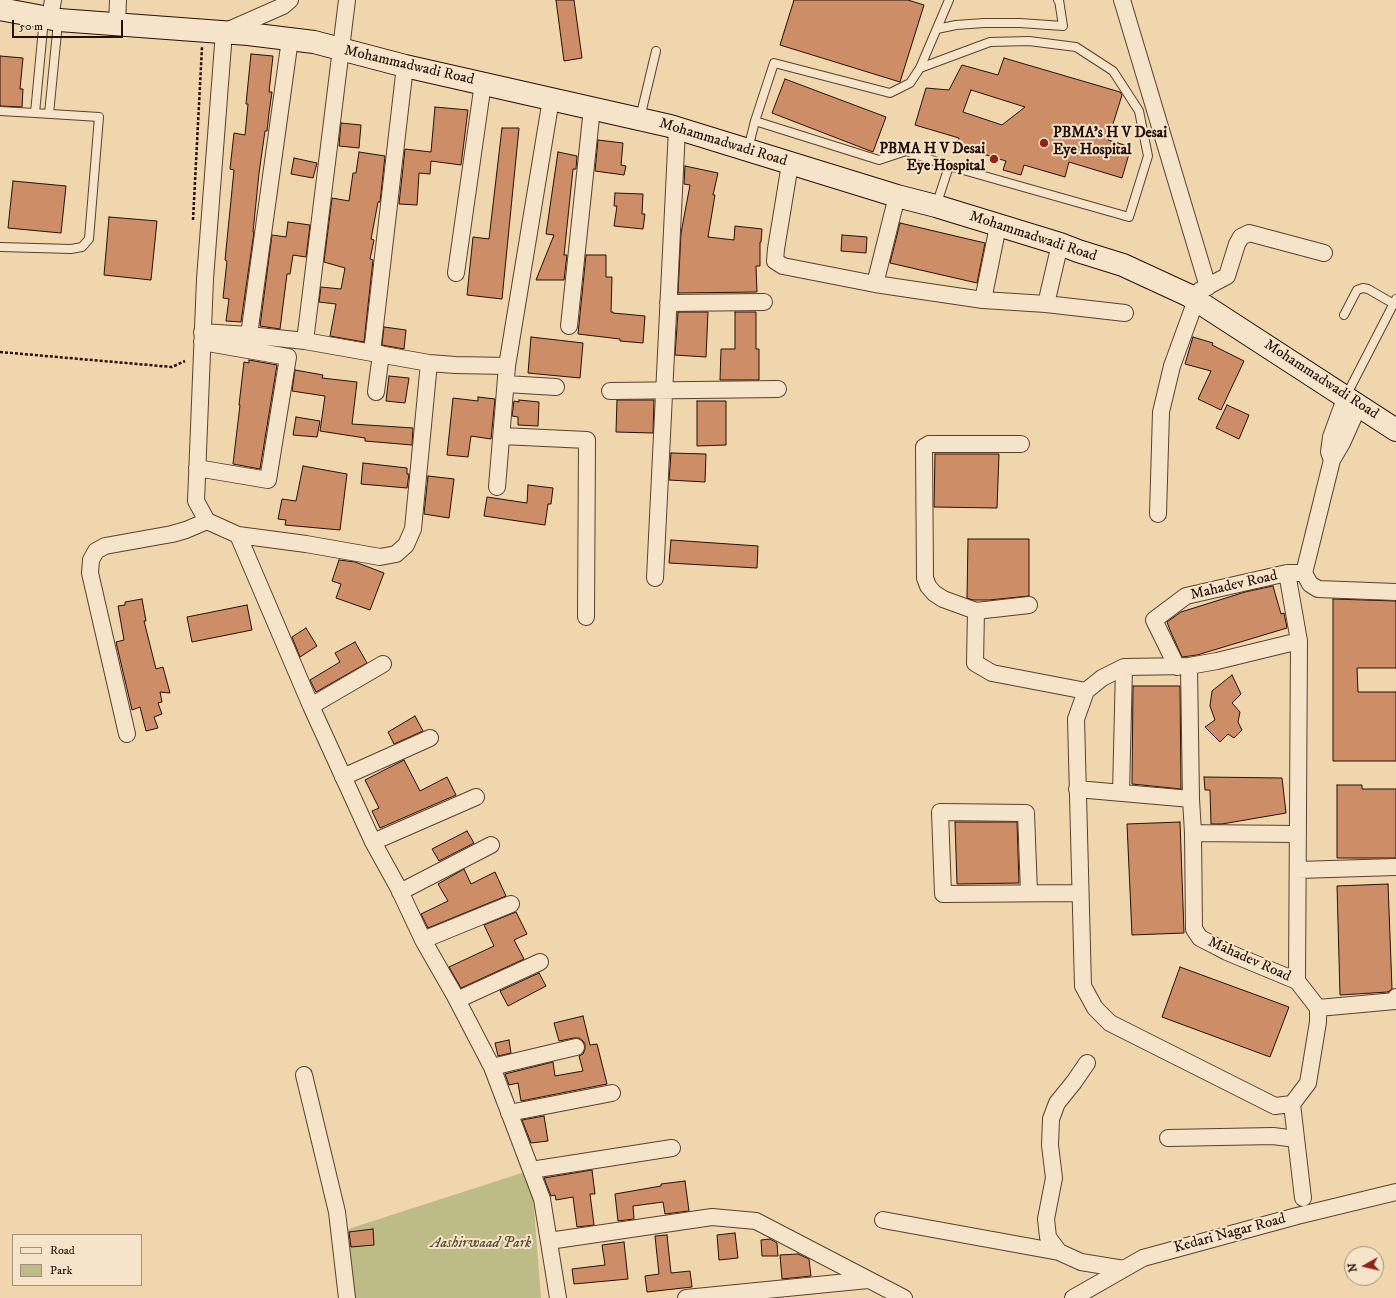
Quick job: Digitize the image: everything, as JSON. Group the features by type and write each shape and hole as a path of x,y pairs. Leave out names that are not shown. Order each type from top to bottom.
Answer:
{"main road":[{"name":"Mohammadwadi Road","path":"0,9 51,14 118,25 248,34 314,42 404,66 640,119 748,150 897,196 936,206 1123,265 1198,294 1396,430"}],"street":[{"path":"118,0 118,25"},
{"path":"290,0 284,6 224,32 205,279 197,468 196,501 207,521 238,535 306,544 380,557 396,554 406,545 413,529 429,363"},
{"path":"306,341 347,0"},
{"path":"1122,0 1198,294 1172,366 1161,412 1158,514"},
{"path":"249,335 290,39"},
{"path":"376,392 377,353 404,66"},
{"path":"456,273 483,83"},
{"path":"497,486 508,366 551,99"},
{"path":"569,326 592,108"},
{"path":"655,578 677,129"},
{"path":"790,164 775,261 783,266 876,284 983,300 1046,304 1125,313"},
{"path":"876,284 897,196"},
{"path":"983,300 998,226"},
{"path":"1198,294 1227,276 1237,244 1241,237 1249,233 1324,253"},
{"path":"1046,304 1060,244"},
{"path":"668,303 764,302"},
{"path":"202,337 249,335 306,341 429,363 508,366"},
{"path":"197,468 268,480 288,357 202,337"},
{"path":"506,384 556,387"},
{"path":"610,391 778,389"},
{"path":"1353,401 1340,448 1332,460 1304,573 1310,584 1318,589 1396,592"},
{"path":"502,436 587,440 586,617"},
{"path":"1021,444 929,444 924,447 925,578 928,586 934,593 976,615 1029,606"},
{"path":"127,734 90,573 91,560 96,550 105,546 172,534 207,521"},
{"path":"238,535 311,706 373,842 400,892 423,940 457,1000 492,1067 542,1199 558,1298"},
{"name":"Mahadev Road","path":"1287,573 1299,641 1297,982 1227,952 1200,938 1194,929 1193,833 1183,666 1154,620 1186,596 1287,573 1304,573"},
{"path":"976,615 975,663 992,673 1086,691"},
{"path":"1292,1104 1275,1106 1110,1023 1095,1008 1083,986 1076,719 1086,691 1102,678 1124,667 1183,666 1217,661 1299,641"},
{"path":"311,706 383,664"},
{"path":"1121,793 1124,667"},
{"path":"343,777 430,738"},
{"path":"1078,789 1191,799"},
{"path":"373,842 476,797"},
{"path":"1029,893 1026,813 940,812 943,894 1080,893"},
{"path":"1193,833 1298,834"},
{"path":"400,892 491,845"},
{"path":"1298,870 1396,867"},
{"path":"423,940 511,904"},
{"path":"457,1000 540,962"},
{"path":"1297,982 1318,1008 1318,1022 1308,1082 1292,1104 1303,1198"},
{"path":"1318,1008 1394,1000 1396,997"},
{"path":"492,1067 576,1047"},
{"path":"1059,1252 1048,1237 1046,1219 1054,1178 1050,1145 1052,1119 1057,1103 1087,1064"},
{"path":"304,1075 337,1212 347,1298"},
{"path":"509,1113 612,1093"},
{"path":"1168,1138 1273,1136 1296,1139"},
{"path":"531,1170 672,1148"},
{"name":"Kedari Nagar Road","path":"1073,1298 1143,1258 1297,1216 1396,1192"},
{"path":"549,1241 712,1217 756,1221 904,1298"},
{"path":"883,1220 1059,1252 1081,1262 1124,1269"},
{"path":"686,1298 868,1280"}],"lane":[{"path":"748,150 755,121 774,63 890,93 910,83 920,68 949,0"},
{"path":"937,29 956,25 984,23 1020,23 1063,26 1060,0 1058,0"},
{"path":"35,113 51,14"},
{"path":"49,114 51,14"},
{"path":"755,121 879,160 906,151 949,166 1129,217 1148,156 1139,111 1113,71 1076,47 1029,41 990,42 920,68"},
{"path":"640,119 656,51"},
{"path":"0,111 99,117 89,239 82,246 71,249 0,247"},
{"path":"936,206 949,166"},
{"path":"1344,315 1357,290 1363,288 1395,301 1353,401"}],"path":[{"path":"192,228 203,31"},
{"path":"0,352 172,367 185,362 186,354"}],"green space":[{"name":"Aashirwaad Park","path":"531,1170 541,1298 350,1298 339,1232"}],"building":[{"path":"556,0 574,0 582,58 564,61"},
{"path":"794,0 908,0 924,5 900,82 780,45"},
{"path":"251,54 273,56 269,92 272,92 267,131 265,131 259,173 254,232 241,322 226,321 229,299 223,298 227,261 225,260 234,170 230,169 234,133 245,135 248,104 246,104"},
{"path":"0,56 23,58 20,89 23,89 22,107 0,106"},
{"path":"1004,58 1120,92 1122,95 1108,140 1131,147 1122,178 1069,162 1065,177 1024,165 1021,175 1003,170 1006,161 957,146 959,138 915,125 926,88 949,90 962,65 998,75","holes":["971,90 1025,107 1002,125 963,112"]},
{"path":"785,79 886,117 873,152 772,113"},
{"path":"435,107 468,110 461,165 431,161 430,174 419,173 417,205 399,204 405,149 431,152"},
{"path":"341,123 361,125 359,148 339,146"},
{"path":"502,128 519,128 502,299 467,295 473,237 489,239"},
{"path":"598,140 623,143 621,165 626,166 624,175 595,171"},
{"path":"359,152 385,156 380,202 378,202 371,239 374,240 370,259 373,260 364,342 330,336 336,304 319,302 321,287 341,289 345,268 324,262 332,198 349,201 353,173 356,173"},
{"path":"558,152 577,156 576,169 573,169 564,255 567,255 564,280 536,280 554,235 546,234"},
{"path":"294,158 317,163 313,178 291,174"},
{"path":"685,166 718,173 713,195 715,195 708,237 734,240 735,226 762,229 760,242 760,266 756,266 757,292 678,293 681,233 690,185 684,184"},
{"path":"13,181 66,186 61,233 8,228"},
{"path":"615,193 643,194 642,214 645,214 643,229 614,226 617,206 614,206"},
{"path":"109,217 157,221 151,280 104,275"},
{"path":"288,222 310,225 306,257 293,255 290,274 287,274 280,329 260,326 272,235 286,237"},
{"path":"900,223 985,243 977,283 890,263"},
{"path":"842,235 867,237 866,253 841,251"},
{"path":"586,255 606,255 606,277 612,277 611,312 645,316 643,343 578,334"},
{"path":"678,312 708,312 706,357 675,355"},
{"path":"735,312 756,312 756,349 759,349 759,380 720,380 721,349 735,349"},
{"path":"384,327 406,330 404,349 382,345"},
{"path":"531,337 583,343 580,378 528,373"},
{"path":"1193,337 1213,343 1212,345 1244,361 1221,410 1198,399 1211,371 1185,364"},
{"path":"249,360 277,365 260,469 233,464 244,362 249,363"},
{"path":"295,370 323,375 322,378 357,382 352,424 413,428 412,445 365,441 365,438 320,431 325,396 292,391"},
{"path":"389,376 409,378 405,403 386,401"},
{"path":"478,397 495,399 491,439 471,436 468,457 447,455 453,398 478,401"},
{"path":"519,400 539,402 538,426 518,425 518,417 512,416 514,401 519,402"},
{"path":"617,400 654,400 653,433 616,432"},
{"path":"697,401 726,401 726,445 697,446"},
{"path":"1227,405 1249,415 1239,439 1216,428"},
{"path":"296,417 320,421 317,437 293,435"},
{"path":"671,453 706,454 705,482 669,480"},
{"path":"935,454 999,454 997,508 934,507"},
{"path":"363,463 407,468 407,474 409,474 407,488 361,484"},
{"path":"303,466 347,474 340,530 285,525 286,520 278,519 282,499 296,501"},
{"path":"428,476 454,479 449,518 424,514"},
{"path":"528,485 553,488 551,504 548,504 545,525 484,516 487,497 527,503"},
{"path":"968,539 1029,539 1029,596 989,600 973,600 967,598"},
{"path":"671,540 758,546 757,568 669,563"},
{"path":"339,560 355,562 384,573 370,610 336,598 341,584 332,581"},
{"path":"1273,586 1281,614 1284,613 1287,628 1197,655 1182,657 1167,622 1181,612 1245,592"},
{"path":"142,599 146,621 144,621 156,669 163,667 170,693 160,692 162,702 158,703 162,714 154,717 158,728 146,731 140,707 132,710 116,642 124,640 118,606 125,605 125,602"},
{"path":"1333,599 1396,601 1396,668 1357,668 1358,692 1396,692 1396,761 1333,761"},
{"path":"247,605 252,630 192,642 187,617"},
{"path":"306,628 317,646 300,657 292,637"},
{"path":"355,642 367,663 316,692 310,680 340,662 335,653"},
{"path":"1232,675 1241,694 1232,703 1240,712 1238,722 1242,730 1234,738 1228,734 1220,742 1205,727 1215,720 1210,706 1212,691"},
{"path":"1133,686 1180,686 1181,789 1132,784"},
{"path":"415,716 423,731 394,744 388,732"},
{"path":"404,760 420,791 447,777 456,795 380,828 372,811 379,808 365,780"},
{"path":"1204,777 1282,778 1286,813 1222,824 1211,824 1210,790 1205,790"},
{"path":"1337,785 1362,785 1362,789 1396,789 1396,858 1337,858"},
{"path":"955,822 1017,822 1019,883 957,884"},
{"path":"1180,822 1184,933 1132,935 1127,824"},
{"path":"467,831 474,843 439,861 432,849"},
{"path":"464,869 471,884 495,872 506,896 428,928 421,914 448,901 438,884"},
{"path":"1388,884 1392,989 1388,992 1340,995 1337,886"},
{"path":"516,912 527,934 514,940 524,959 461,988 449,967 494,946 484,925"},
{"path":"1180,967 1289,1007 1270,1057 1162,1017"},
{"path":"539,973 546,986 508,1006 500,991"},
{"path":"583,1016 590,1045 597,1044 607,1084 521,1101 518,1083 509,1085 505,1074 553,1062 555,1076 583,1071 579,1056 583,1054 585,1044 579,1038 559,1041 554,1023"},
{"path":"509,1040 511,1053 498,1056 495,1043"},
{"path":"544,1116 548,1141 531,1143 522,1120"},
{"path":"592,1170 595,1194 590,1194 594,1225 577,1227 573,1197 556,1200 555,1195 551,1196 544,1178"},
{"path":"685,1181 689,1211 665,1214 663,1202 633,1206 634,1219 618,1221 615,1194 661,1186 661,1184"},
{"path":"373,1229 374,1245 351,1247 349,1232"},
{"path":"735,1233 738,1258 719,1260 717,1235"},
{"path":"667,1235 671,1273 690,1271 692,1287 647,1292 645,1276 659,1274 655,1236"},
{"path":"770,1239 777,1243 778,1256 762,1256 761,1240"},
{"path":"624,1242 628,1279 574,1284 572,1269 605,1265 602,1245"},
{"path":"798,1254 809,1259 811,1276 782,1279 780,1255"}],"place":[{"name":"PBMA's H V Desai Eye Hospital","path":"1044,143"},
{"name":"PBMA H V Desai Eye Hospital","path":"994,159"}]}
